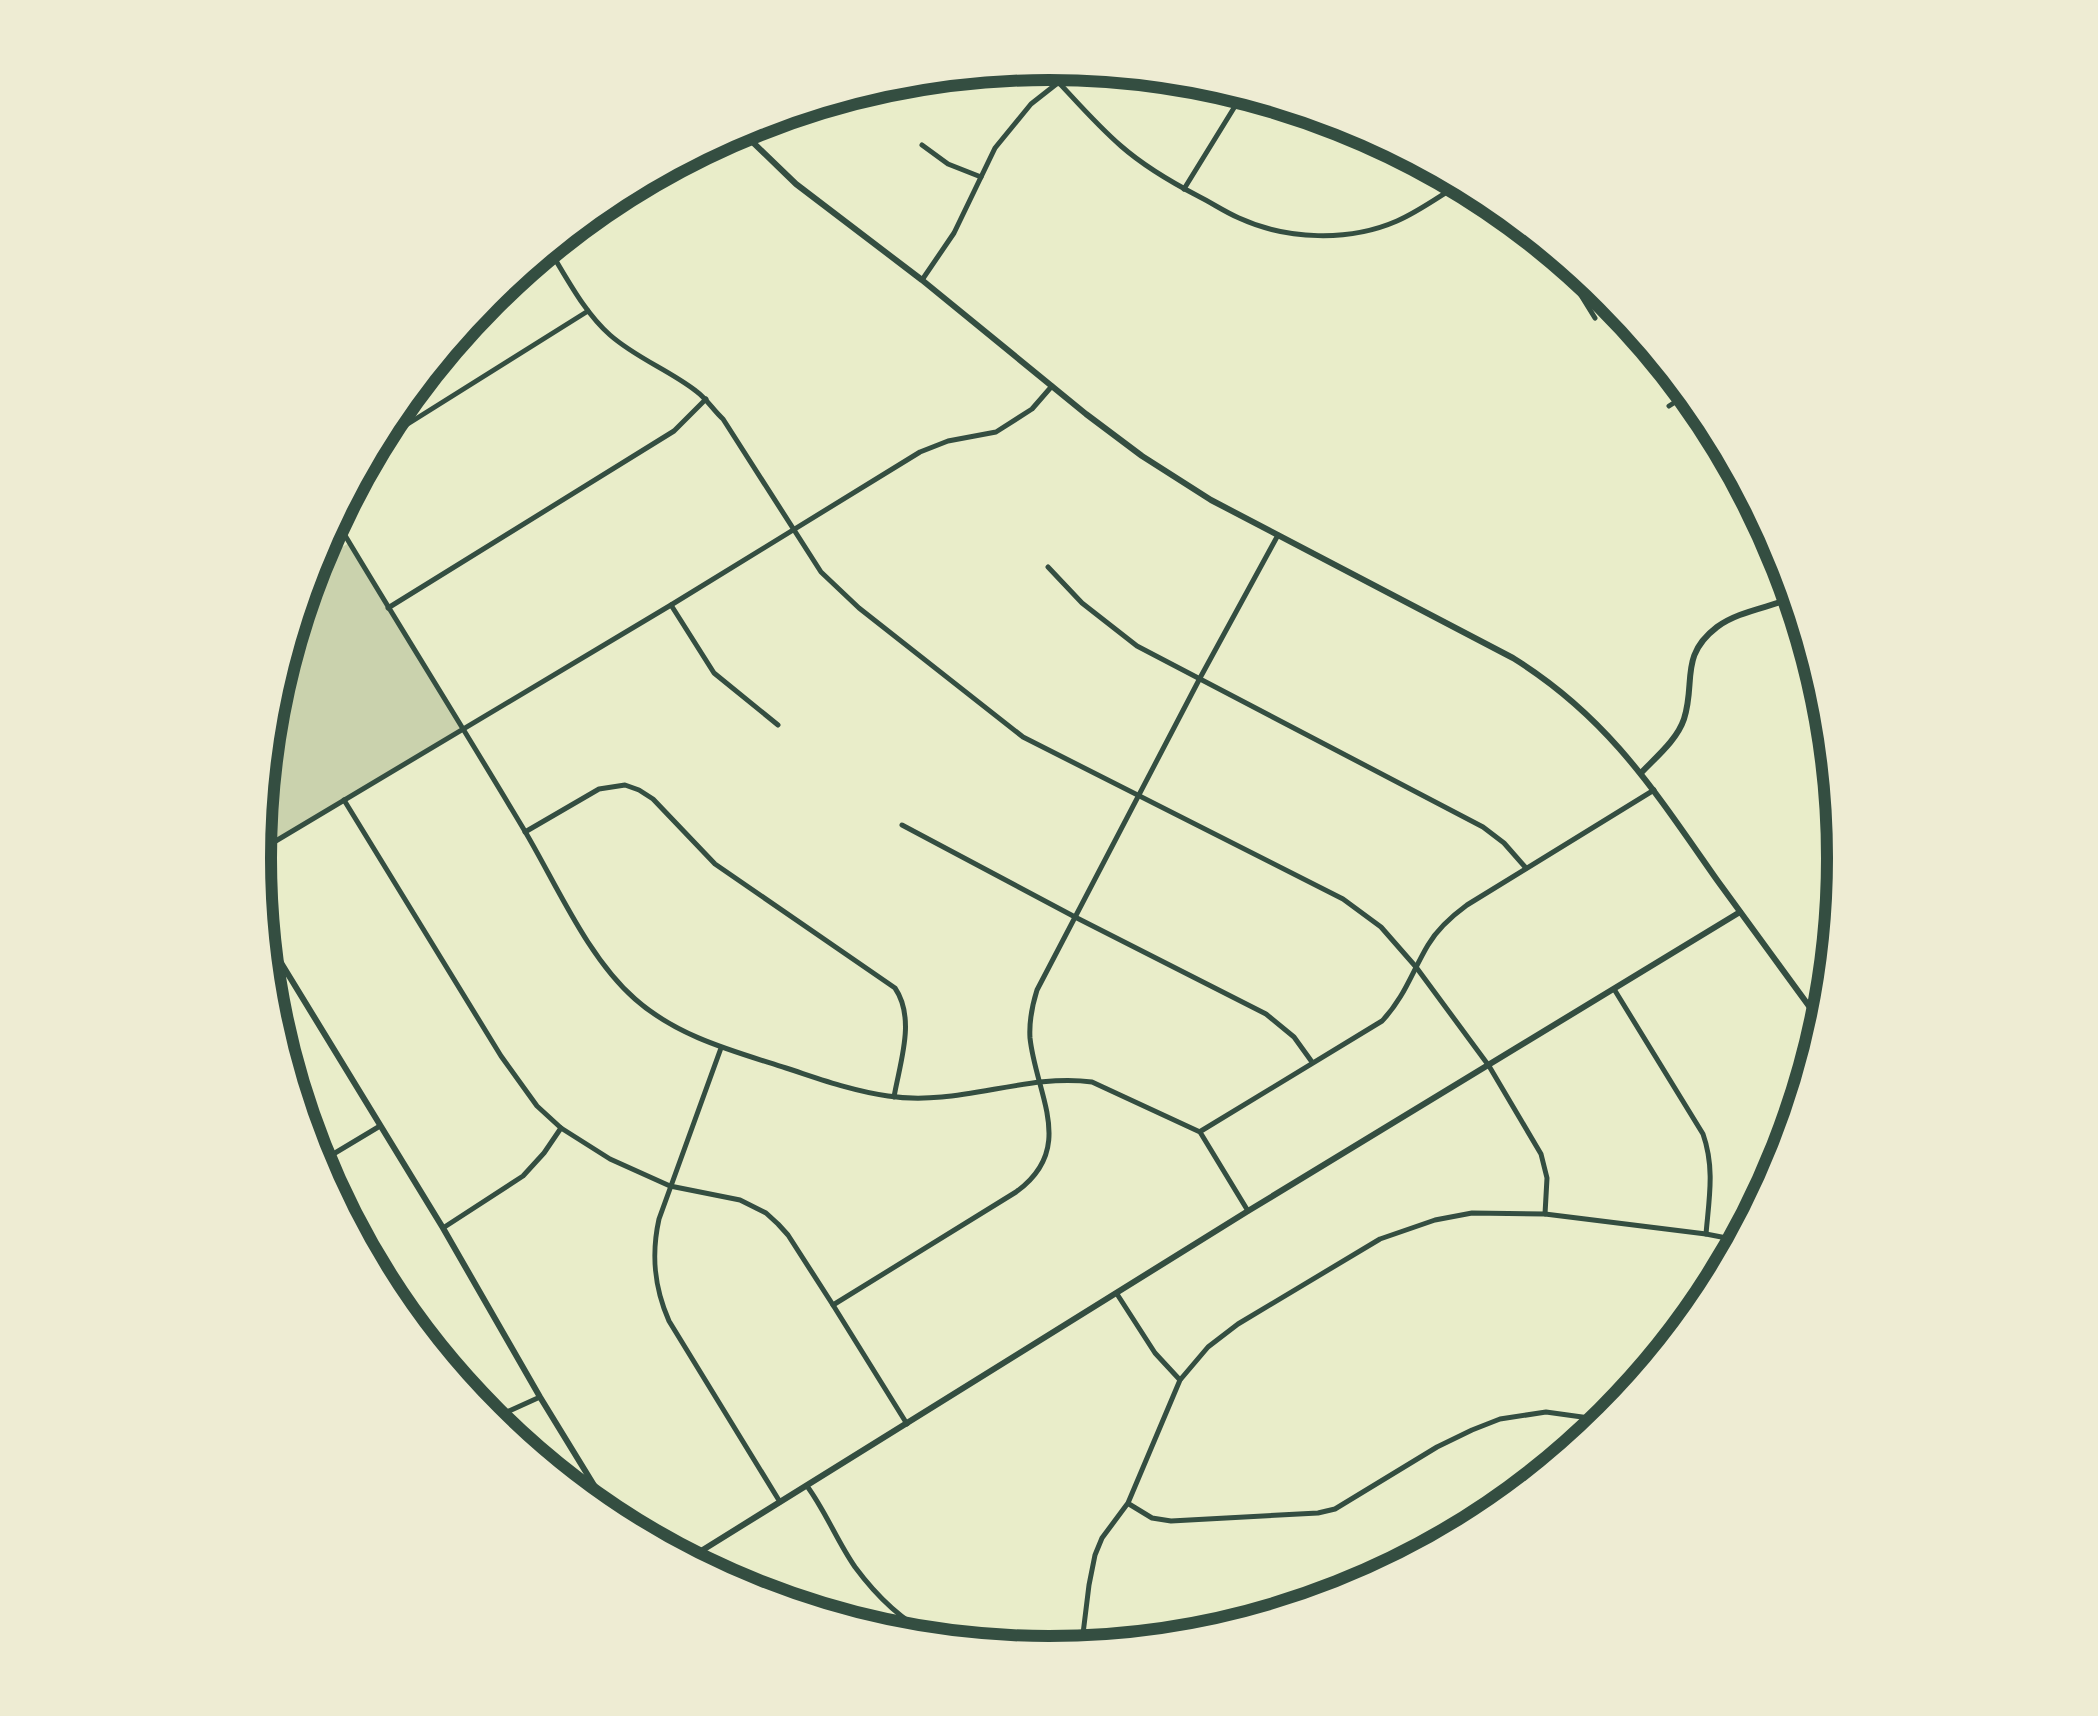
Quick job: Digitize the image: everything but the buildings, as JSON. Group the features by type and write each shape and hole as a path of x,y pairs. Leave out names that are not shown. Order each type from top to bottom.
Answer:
{"street":[{"path":"922,280 954,233 995,148 1031,104 1059,82 1139,161 1184,189 1258,225 1298,234 1360,233 1395,222 1448,191"},
{"path":"1184,189 1236,104"},
{"path":"750,139 796,184 1142,456 1211,500 1513,658 1557,687 1601,726 1641,773 1812,1010"},
{"path":"922,145 948,164 982,177"},
{"path":"554,258 588,311 610,335 706,399 723,419 821,572 859,608 1023,738 1355,906 1381,927 1490,1066 1542,1154 1548,1178 1546,1214"},
{"path":"1575,285 1595,318"},
{"path":"400,429 588,311"},
{"path":"272,843 920,452 948,441 996,432 1014,422 1052,386"},
{"path":"388,608 674,431 706,399"},
{"path":"1669,406 1678,400"},
{"path":"343,532 596,955 636,1000 666,1022 722,1048 838,1087 924,1098 972,1095 1041,1082 1092,1082 1200,1132 1248,1210"},
{"path":"833,1305 1016,1192 1034,1176 1050,1139 1030,1038 1036,990 1278,535"},
{"path":"1048,567 1082,604 1138,646 1483,827 1526,868"},
{"path":"1641,773 1684,722 1689,668 1716,627 1741,614 1784,602"},
{"path":"671,605 714,672 778,725"},
{"path":"525,832 599,789 625,785 653,800 714,864 895,988 906,1013 894,1097"},
{"path":"1200,1132 1382,1021 1400,1000 1434,936 1468,904 1654,790"},
{"path":"344,800 509,1069 538,1106 560,1128 610,1159 670,1186 731,1197 766,1214 788,1235 907,1424"},
{"path":"902,825 1266,1014 1294,1038 1312,1062"},
{"path":"699,1553 1248,1210 1740,912"},
{"path":"278,959 443,1228 598,1491"},
{"path":"1614,990 1702,1134 1712,1179 1706,1234"},
{"path":"722,1048 659,1218 654,1274 669,1321 780,1502"},
{"path":"330,1156 380,1126"},
{"path":"443,1228 523,1176 560,1128"},
{"path":"1083,1635 1095,1555 1102,1538 1128,1504 1180,1380 1208,1347 1238,1324 1380,1239 1435,1220 1472,1214 1546,1214 1728,1238"},
{"path":"1117,1294 1155,1353 1180,1380"},
{"path":"504,1413 540,1397"},
{"path":"1128,1504 1152,1518 1171,1521 1318,1514 1336,1509 1437,1447 1500,1419 1546,1412 1589,1418"},
{"path":"807,1486 854,1565 878,1595 912,1623"}],"green space":[{"path":"349,543 463,728 272,843 286,706 312,608 334,552"}]}
